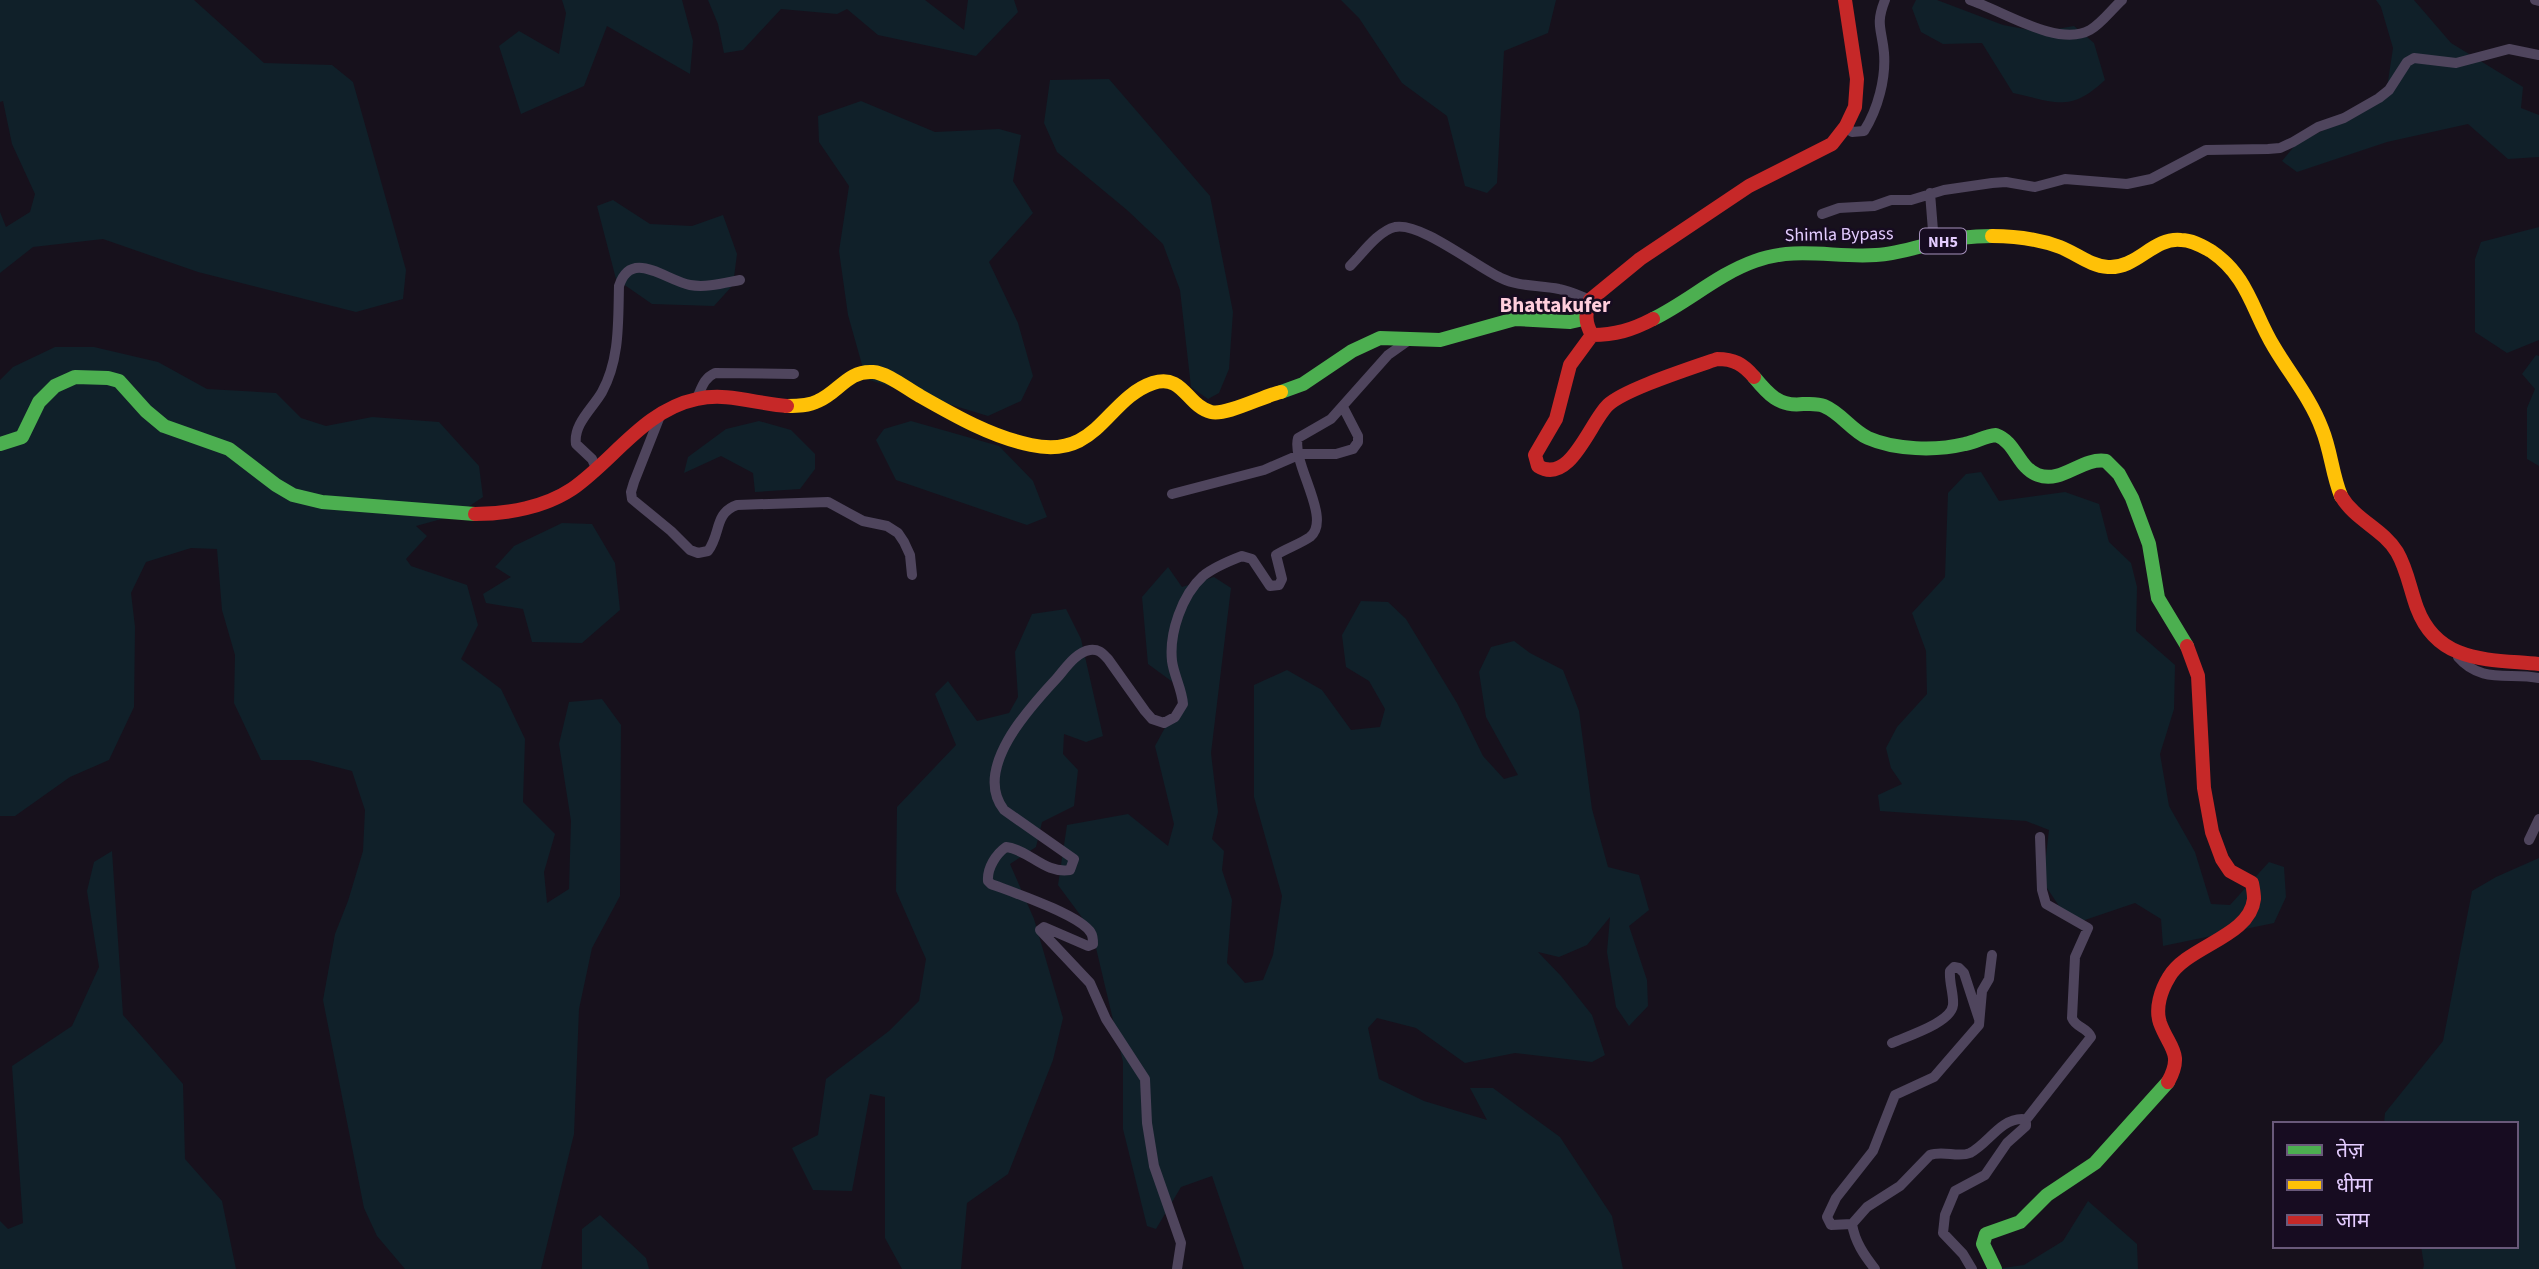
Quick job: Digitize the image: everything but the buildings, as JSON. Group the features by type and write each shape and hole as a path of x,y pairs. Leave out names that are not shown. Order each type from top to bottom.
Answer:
{"main road":[{"path":"0,444 22,437 37,404 46,394 68,379 87,375 110,377 119,381 162,425 228,449 244,458 275,485 296,496 462,516 499,513 554,499 573,489 624,441 675,406 698,398 713,397 808,405 825,398 851,375 862,371 876,372 999,435 1030,446 1076,443 1090,435 1148,384 1171,381 1182,387 1197,406 1220,414 1236,410 1267,394 1303,385 1373,340 1388,336 1430,341 1510,320 1579,320 1588,305 1640,259 1737,193 1777,170 1832,144 1846,126 1855,107 1857,79 1845,0"},
{"name":"Shimla Bypass","path":"1592,335 1611,336 1626,333 1697,294 1742,265 1771,255 1804,251 1849,256 1890,254 1983,235 2020,237 2059,247 2093,265 2118,267 2157,244 2174,239 2194,242 2218,257 2239,277 2270,341 2312,404 2325,435 2333,475 2345,503 2364,522 2385,537 2397,552 2406,572 2420,620 2431,635 2452,650 2477,659 2539,664"},
{"path":"1588,305 1587,326 1592,335 1574,356 1567,372 1561,410 1552,429 1539,443 1535,454 1539,465 1547,471 1559,469 1570,460 1607,405 1625,394 1724,358 1734,359 1745,365 1762,386 1784,404 1824,405 1855,433 1867,438 1898,445 1936,447 1962,445 1990,435 1999,435 2006,440 2029,471 2049,477 2063,475 2089,461 2109,462 2116,469 2141,520 2148,542 2159,603 2195,662 2203,784 2217,843 2231,873 2250,879 2254,888 2254,902 2249,914 2238,925 2178,966 2164,988 2158,1018 2176,1051 2175,1066 2166,1084 2096,1162 2048,1194 2020,1222 1986,1234 1983,1244 1995,1269"}],"street":[{"path":"1846,126 1852,132 1864,131 1882,87 1885,58 1878,22 1885,0"},
{"path":"1970,0 2031,26 2065,35 2078,35 2091,30 2122,0"},
{"path":"1822,214 1839,208 1874,206 1891,200 1911,200 1992,183 2006,182 2035,187 2065,179 2127,184 2151,179 2206,150 2280,148 2379,98 2389,90 2407,62 2414,58 2456,63 2509,49 2539,55"},
{"path":"1930,194 1934,243"},
{"path":"1350,266 1380,235 1391,228 1404,226 1439,242 1502,279 1559,289 1588,305"},
{"path":"596,468 592,459 576,444 575,438 583,419 612,373 617,348 619,286 622,276 637,267 648,268 693,286 740,280"},
{"path":"1177,1269 1181,1243 1154,1166 1147,1123 1145,1079 1107,1019 1090,983 1040,930 1044,927 1088,946 1093,944 1092,935 1084,926 1053,908 991,884 988,880 988,870 1006,846 1057,870 1070,870 1074,859 1004,810 997,801 995,774 1007,740 1034,702 1075,659 1091,650 1100,651 1108,659 1152,719 1164,723 1175,718 1183,704 1172,662 1174,634 1189,593 1203,577 1242,556 1252,559 1270,586 1279,585 1282,579 1276,555 1311,536 1316,528 1314,503 1297,456 1298,438 1331,419 1388,355 1412,338"},
{"path":"698,398 704,382 715,373 794,374"},
{"path":"1172,494 1264,470 1297,456 1348,451 1356,446 1358,436 1343,407"},
{"path":"660,416 634,482 632,499 690,550 698,553 708,551 713,544 720,516 728,508 737,505 828,502 863,521 887,526 898,533 910,555 912,575"},
{"path":"2452,650 2473,671 2488,676 2539,678"},
{"path":"2529,840 2539,819"},
{"path":"1972,1269 1963,1254 1943,1233 1952,1195 1989,1172 2007,1143 2026,1126 2025,1121 2091,1037 2088,1031 2077,1026 2072,1018 2075,957 2088,928 2046,904 2042,890 2040,837"},
{"path":"1992,955 1989,979 1982,990 1980,1021 1934,1077 1895,1095 1873,1152 1836,1198 1829,1210 1828,1221 1831,1225 1852,1224 1867,1207 1900,1186 1930,1155 1968,1154 2009,1122 2018,1119 2025,1121"},
{"path":"1892,1043 1941,1021 1950,1013 1953,1005 1950,971 1954,967 1964,973 1980,1021"},
{"path":"1852,1224 1857,1241 1875,1269"}],"shaded area":[{"path":"0,0 194,0 264,63 332,65 353,82 406,270 403,299 356,312 198,272 103,239 33,247 0,273 0,212 6,227 30,212 35,194 12,144 3,101 0,102"},
{"path":"562,0 682,0 693,41 690,74 607,26 584,86 521,114 499,46 519,31 559,54 566,13"},
{"path":"708,0 925,0 964,30 968,0 1014,0 1018,12 976,56 878,35 847,9 837,14 781,9 743,50 724,53 718,24"},
{"path":"1341,0 1556,0 1548,33 1504,51 1497,183 1487,193 1465,186 1447,116 1402,83 1359,18"},
{"path":"1916,0 1937,0 2003,25 2040,32 2074,26 2094,43 2105,80 2072,101 2052,102 2013,93 1982,43 1943,44 1921,32 1912,8"},
{"path":"2376,0 2414,0 2451,43 2523,87 2521,108 2539,115 2539,157 2508,159 2468,124 2387,142 2297,172 2282,161 2296,144 2362,111 2387,88 2393,48 2381,7"},
{"path":"1109,79 1210,196 1233,312 1229,369 1219,393 1208,399 1191,387 1180,290 1163,244 1057,152 1044,123 1050,80"},
{"path":"861,101 935,132 999,129 1021,135 1013,181 1033,213 989,262 1018,323 1033,376 1021,401 988,416 866,379 848,315 839,251 849,186 819,142 818,116"},
{"path":"613,200 650,224 692,226 723,215 737,254 733,285 714,306 652,304 616,279 597,206"},
{"path":"2539,227 2539,340 2507,353 2475,332 2475,259 2481,242"},
{"path":"55,347 94,347 158,362 207,389 276,393 301,418 326,426 372,417 439,422 479,466 483,497 456,515 416,526 427,536 406,559 411,566 467,585 478,625 461,659 501,689 525,739 523,802 555,834 544,872 547,903 569,889 571,821 559,744 569,702 602,699 621,725 620,896 592,948 579,1009 574,1134 541,1269 405,1269 377,1236 364,1208 323,1000 335,934 363,851 365,810 352,771 309,760 261,760 234,703 235,655 222,610 217,549 191,548 146,562 131,593 135,627 134,707 109,760 70,777 15,816 0,816 0,380 13,367"},
{"path":"2536,355 2539,356 2539,466 2527,459 2527,408 2535,389 2522,374"},
{"path":"759,421 791,430 815,454 815,469 800,489 755,492 753,473 721,456 684,473 688,457 726,429"},
{"path":"911,421 999,446 1033,481 1047,517 1027,525 896,480 876,440 884,429"},
{"path":"1981,472 1999,501 2065,492 2099,504 2109,542 2131,563 2137,587 2136,631 2175,665 2174,709 2160,754 2169,806 2195,852 2211,904 2230,905 2269,862 2284,867 2286,897 2274,923 2163,946 2161,919 2135,903 2082,921 2063,912 2043,882 2049,830 2026,821 1880,811 1878,795 1902,784 1891,768 1886,748 1897,727 1927,694 1926,651 1912,613 1945,577 1948,493 1966,474"},
{"path":"562,523 592,524 615,563 620,610 582,643 532,642 523,609 486,603 483,594 511,577 495,567 514,546"},
{"path":"1168,567 1182,587 1214,577 1231,588 1211,753 1218,812 1212,839 1224,851 1222,870 1232,900 1227,963 1245,983 1263,980 1273,955 1282,896 1254,797 1254,685 1287,670 1322,690 1351,730 1380,727 1385,709 1369,681 1346,667 1342,635 1361,601 1388,602 1406,619 1457,703 1483,756 1504,779 1518,775 1486,717 1479,672 1491,647 1514,641 1530,653 1563,670 1579,711 1592,809 1608,867 1639,875 1649,910 1629,926 1647,980 1648,1006 1629,1026 1616,1007 1607,952 1610,917 1587,945 1559,957 1538,952 1592,1015 1605,1055 1592,1062 1515,1053 1465,1063 1416,1028 1377,1018 1368,1028 1379,1079 1424,1101 1487,1120 1470,1088 1493,1088 1560,1137 1612,1216 1623,1269 1244,1269 1212,1176 1181,1187 1156,1229 1147,1226 1123,1129 1123,1062 1092,931 1058,885 1067,825 1128,814 1168,846 1174,824 1155,746 1185,691 1148,664 1142,597"},
{"path":"1066,609 1081,639 1103,736 1086,742 1064,734 1063,754 1078,770 1074,806 1042,822 1036,847 1010,864 1034,919 1063,1018 1053,1060 1008,1174 967,1203 961,1269 902,1269 885,1238 885,1097 870,1094 852,1191 813,1190 792,1148 818,1135 826,1079 889,1031 919,1001 926,959 896,891 897,807 956,745 935,694 948,681 977,721 1009,713 1018,697 1015,652 1032,614"},
{"path":"112,851 123,1015 183,1084 185,1159 222,1201 236,1269 0,1269 0,1221 8,1229 23,1223 12,1066 72,1026 99,967 87,891 94,862"},
{"path":"2539,858 2539,1269 2423,1269 2421,1248 2518,1248 2518,1122 2384,1122 2385,1113 2443,1041 2472,891"},
{"path":"2088,1201 2137,1244 2138,1269 1996,1269 2024,1265 2063,1241"},
{"path":"600,1215 646,1258 649,1269 582,1269 582,1229"}],"traffic: fast":[{"path":"1653,319 1728,273 1770,257 1800,253 1861,256 1883,254 1948,240 1992,236"},
{"path":"1281,392 1303,384 1352,351 1380,338 1440,340 1515,319 1570,322 1579,320 1586,310"},
{"path":"0,444 22,437 39,402 55,386 75,377 108,378 119,381 146,411 164,426 229,449 293,495 322,502 475,514"},
{"path":"1754,377 1769,394 1781,401 1824,406 1862,435 1890,445 1941,448 1996,435 2008,443 2031,472 2047,477 2089,463 2106,461 2119,474 2132,498 2149,544 2158,598 2187,646"},
{"path":"1995,1269 1983,1244 1986,1234 2020,1222 2047,1195 2095,1163 2168,1082"}],"traffic: slow":[{"path":"1992,236 2043,242 2108,267 2128,263 2171,240 2189,241 2211,251 2224,261 2242,283 2274,347 2312,407 2325,437 2341,496"},
{"path":"787,406 814,403 850,378 864,372 873,372 891,378 947,411 988,431 1031,445 1054,447 1072,444 1087,436 1137,391 1153,383 1171,382 1196,404 1211,412 1235,408 1281,392"}],"traffic: jam":[{"path":"1653,319 1623,331 1592,335 1587,314 1590,300 1640,259 1749,186 1832,144 1846,126 1855,107 1857,79 1845,0"},
{"path":"1592,335 1570,365 1556,419 1535,455 1538,466 1549,470 1560,467 1578,449 1608,405 1643,386 1717,359 1738,363 1754,377"},
{"path":"475,514 526,508 561,495 587,477 645,425 678,405 697,399 720,397 787,406"},
{"path":"2341,496 2354,512 2384,537 2397,552 2417,608 2426,626 2438,640 2467,655 2539,664"},
{"path":"2168,1082 2173,1072 2175,1057 2160,1023 2159,1005 2169,977 2189,957 2242,923 2250,912 2254,899 2252,883 2230,871 2222,859 2212,832 2204,788 2198,676 2187,646"}],"district":[{"name":"Bhattakufer","path":"1555,305"}]}
